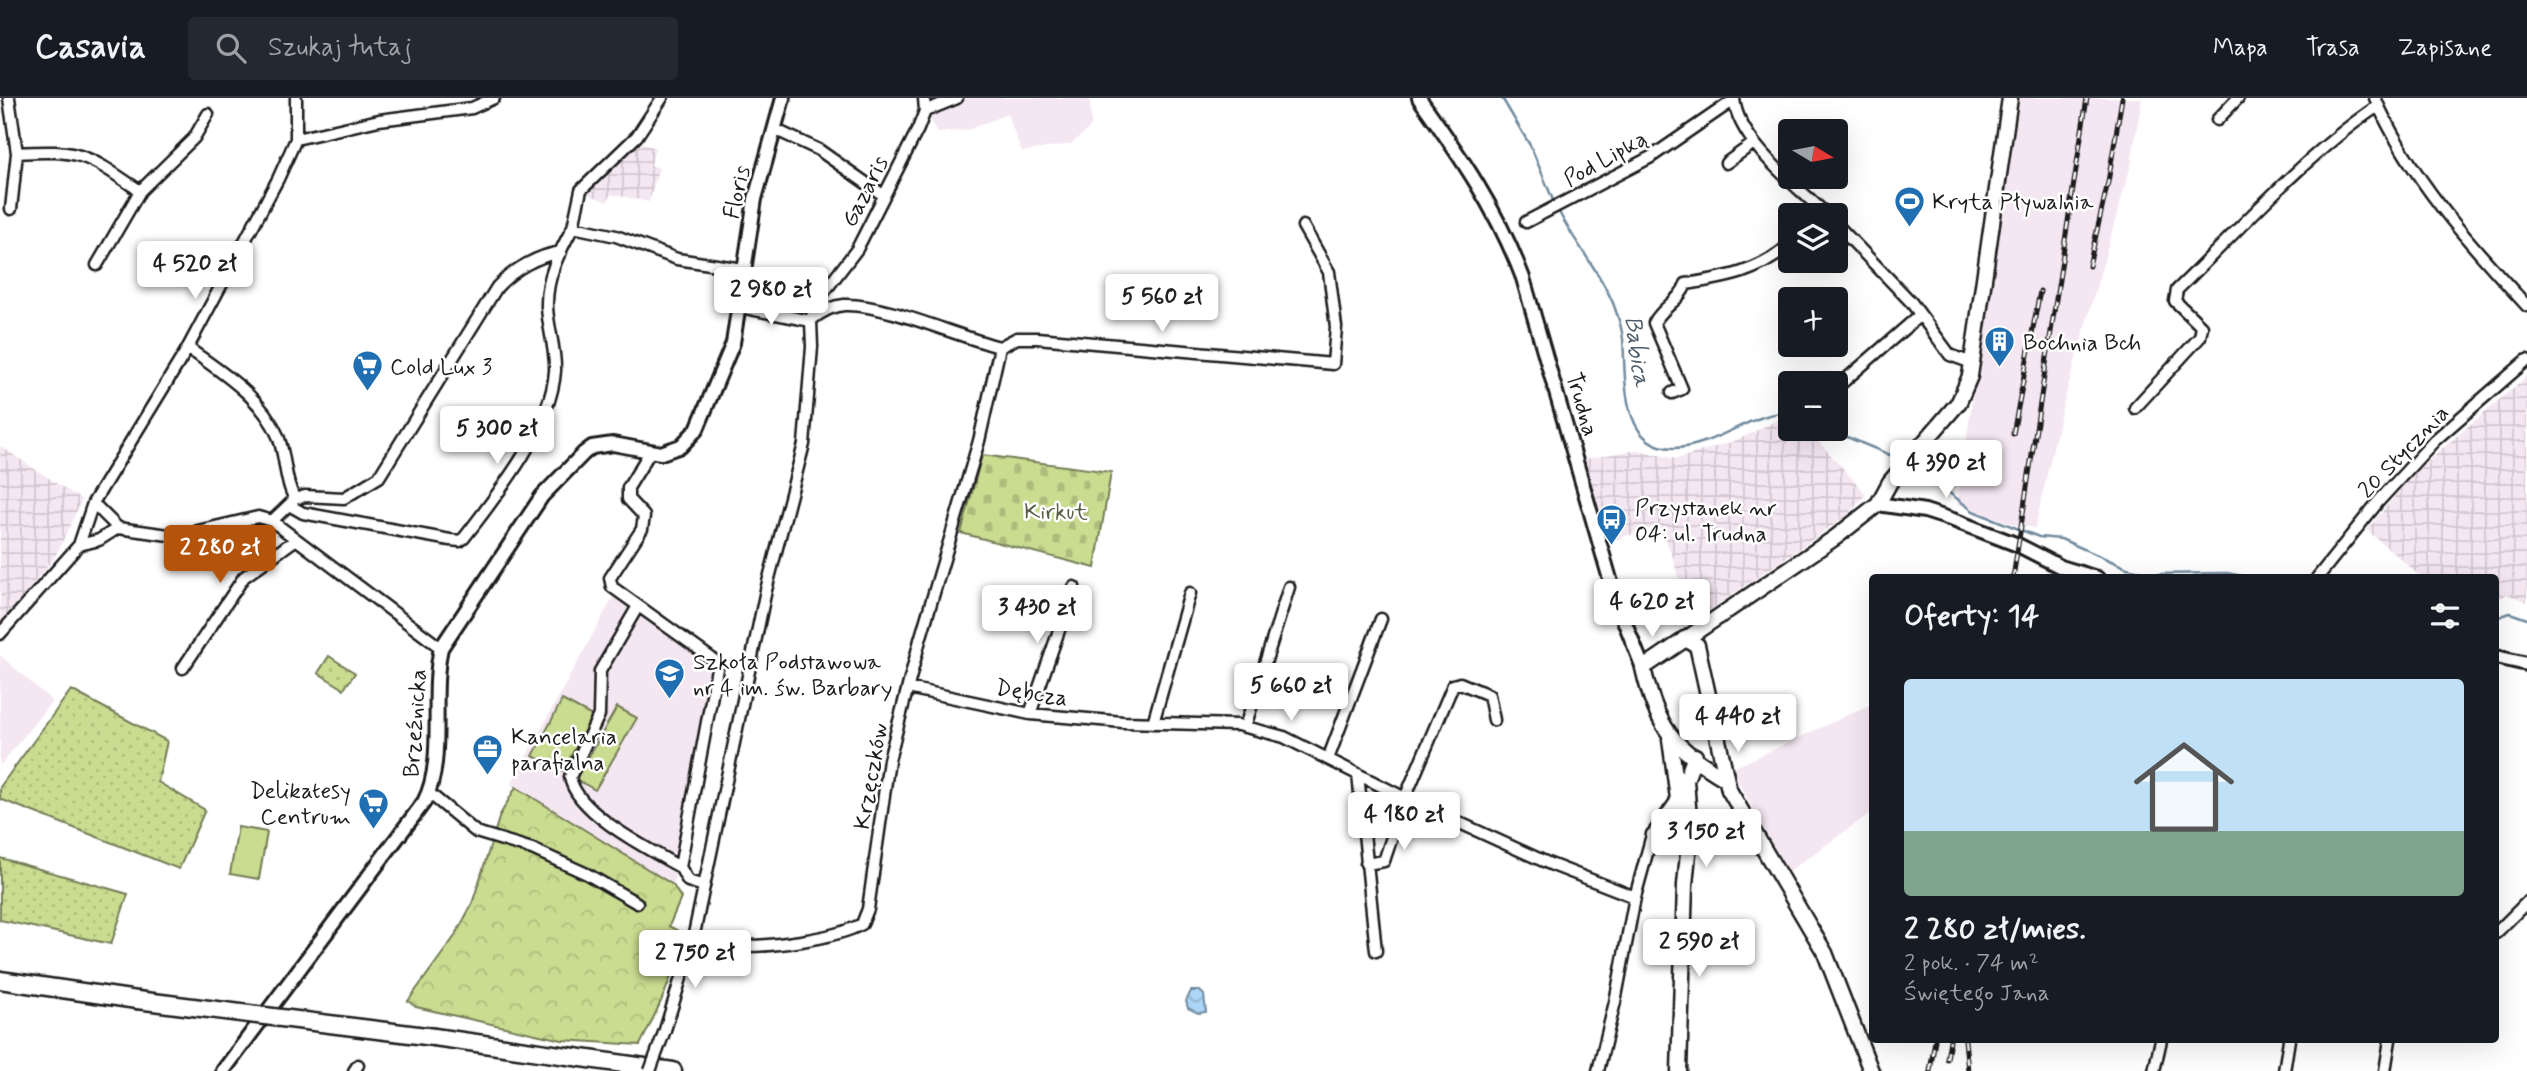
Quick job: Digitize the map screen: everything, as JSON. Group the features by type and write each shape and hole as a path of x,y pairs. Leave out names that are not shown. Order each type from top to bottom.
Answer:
{"main road":[{"path":"1643,668 1690,642 1726,612 1878,504 1912,457 1959,402 1968,384 1972,363 2010,98"},
{"path":"1690,642 1726,779 1825,953 1871,1071"},
{"name":"Trudna","path":"1643,668 1670,738 1678,798 1685,818"},
{"path":"1679,1071 1685,885 1688,872 1686,780 1695,756 1704,751 1715,736"},
{"path":"1670,738 1680,749 1695,756 1726,779"},
{"path":"0,980 673,1071"}],"street":[{"path":"9,98 17,153 11,209"},
{"path":"0,634 79,545 93,503 188,348 296,139 296,98"},
{"path":"296,139 379,120 472,108 495,98"},
{"path":"188,348 233,380 253,399 278,435 292,502 303,513 460,541 530,446 548,396 555,372 547,307 548,285 573,228 581,190 637,136 662,98"},
{"name":"Floris","path":"676,449 691,438 727,361 740,307 743,269 758,186 783,98"},
{"path":"924,98 925,111 957,98"},
{"name":"Trudna","path":"1419,98 1488,198 1507,234 1526,290 1616,600 1643,668"},
{"path":"2217,120 2238,98"},
{"path":"1734,99 1741,124 1755,143 1812,203"},
{"name":"Pod Lipką","path":"1526,222 1651,157 1734,99"},
{"path":"2135,408 2200,337 2202,327 2175,301 2177,290 2377,102 2394,140 2421,183 2527,306"},
{"name":"Gazaris","path":"811,321 815,304 857,249 925,111"},
{"path":"97,265 141,191 194,138 208,114"},
{"path":"774,129 819,150 883,195"},
{"path":"1726,163 1755,143"},
{"path":"17,153 61,150 83,154 141,191"},
{"path":"650,1071 693,939 766,590 804,444 812,347 811,321 822,311 842,305 867,306 1000,347 1017,338 1037,338 1333,364 1336,327 1329,272 1303,226"},
{"path":"573,228 616,236 668,257 743,269"},
{"path":"1848,236 1883,271 1950,355 1972,363"},
{"path":"272,521 292,502 305,496 344,498 379,477 497,287 509,274 550,254 561,252"},
{"path":"1672,394 1682,389 1654,323 1661,310 1682,295 1686,284 1747,272 1778,256"},
{"path":"740,307 811,321"},
{"path":"1848,377 1920,315"},
{"name":"Krzęczków","path":"693,939 748,945 851,930 862,924 868,909 889,760 979,441 1000,347"},
{"name":"20 Stycznia","path":"2320,574 2378,502 2435,440 2527,360"},
{"name":"Brzeźnicka","path":"223,1071 429,793 435,763 435,674 441,648 542,496 592,447 601,444 650,452 676,449"},
{"path":"650,452 628,488 628,499 644,516 642,529 610,578 612,587 718,663 719,669 680,867"},
{"path":"93,503 118,528 176,536 258,517 272,521 441,648"},
{"path":"1878,504 1925,511 1953,520 2018,545 2061,567 2084,574"},
{"path":"79,545 99,540 118,528"},
{"path":"183,668 244,577 295,540"},
{"path":"1030,714 1074,587"},
{"path":"1245,727 1289,587"},
{"path":"1153,723 1190,593"},
{"path":"638,606 600,671 600,715 570,777 571,786 598,816 680,867 688,881 704,886"},
{"path":"1328,759 1381,620"},
{"path":"2499,658 2527,664"},
{"path":"1366,864 1384,861 1405,798 1453,685 1460,683 1489,695 1494,720"},
{"name":"Dębcza","path":"908,688 1030,714 1245,727 1284,737 1405,798 1550,864 1634,897"},
{"path":"1358,774 1376,951"},
{"path":"429,793 476,832 532,849 587,874 637,903"},
{"path":"1598,1071 1615,1002 1634,897 1652,835 1678,798"},
{"path":"1652,835 1685,818"},
{"path":"2499,930 2527,902"},
{"path":"2154,1071 2160,1043"},
{"path":"2284,1071 2289,1043"},
{"path":"2385,1071 2390,1043"}],"shaded area":[{"path":"920,98 1090,98 1091,127 1071,144 1022,152 1007,114 968,130 937,133"},
{"path":"2020,98 2142,98 2131,165 2062,408 2035,528 2013,524 1957,504"},
{"path":"637,141 655,148 651,165 659,168 649,202 611,194 607,202 590,195 588,189"},
{"path":"2527,376 2527,602 2507,594 2499,599 2499,574 2418,574 2367,530 2417,470"},
{"path":"1778,420 1778,441 1818,441 1866,494 1848,515 1689,624 1673,557 1659,526 1603,543 1579,460 1635,450 1677,459 1737,440"},
{"path":"0,446 82,500 55,557 0,625"},
{"path":"618,588 719,660 673,885 511,784"},
{"path":"0,655 52,701 0,766"},
{"path":"1869,705 1869,814 1788,872 1731,769"}],"green space":[{"name":"Kirkut","path":"982,455 1111,472 1095,568 961,533"},
{"path":"329,656 355,673 344,689 318,673"},
{"path":"71,690 167,741 158,782 205,810 179,869 0,799 0,787"},
{"path":"562,700 592,716 563,771 533,756"},
{"path":"617,707 637,718 595,790 576,779"},
{"path":"516,787 673,885 681,898 669,926 678,931 672,974 640,1045 562,1040 416,1007 408,1001 455,936 472,904 500,815"},
{"path":"238,827 267,832 259,879 230,874"},
{"path":"0,858 128,894 111,944 0,920"}],"water":[{"path":"1191,991 1200,991 1204,995 1206,1012 1198,1013 1188,1008 1186,1001"}],"waterway":[{"name":"Babica","path":"1502,98 1531,147 1555,205"},
{"name":"Babica","path":"1558,210 1613,303 1622,334 1629,406 1634,422 1643,435 1655,444 1673,448 1688,446 1704,442 1762,417 1778,414"},
{"name":"Babica","path":"1848,437 1902,460"},
{"name":"Babica","path":"1912,464 1973,511 2039,537 2061,539 2127,568 2155,574"},
{"name":"Babica","path":"2155,574 2232,574"},
{"name":"Babica","path":"2499,617 2510,613 2527,619"}],"railway":[{"path":"2014,574 2087,98"},
{"path":"2089,266 2108,182 2122,98"},
{"path":"2013,434 2040,291"},
{"path":"1930,1071 1935,1043"},
{"path":"1947,1059 1950,1043"},
{"path":"1965,1043 1968,1071"}],"place":[{"name":"Kryta Pływalnia","path":"1909,228"},
{"name":"Bochnia Bch","path":"2000,369"},
{"name":"Cold Lux 3","path":"367,393"},
{"name":"Przystanek nr 04: ul. Trudna","path":"1612,547"},
{"name":"Szkoła Podstawowa nr 4 im. św. Barbary","path":"670,701"},
{"name":"Kancelaria parafialna","path":"488,776"},
{"name":"Delikatesy Centrum","path":"374,830"}]}
